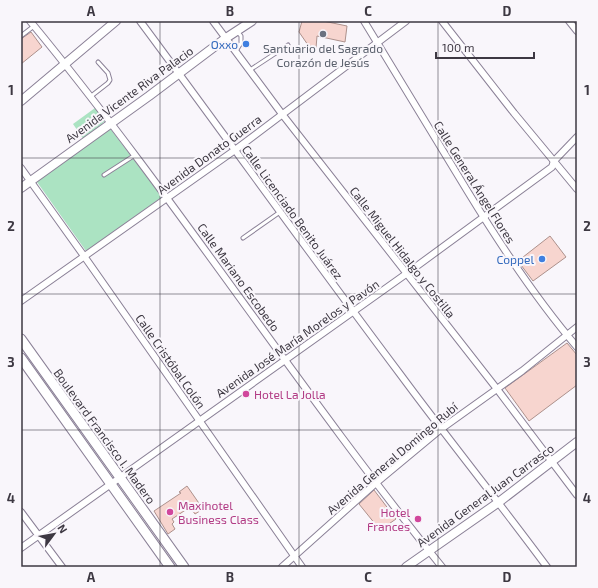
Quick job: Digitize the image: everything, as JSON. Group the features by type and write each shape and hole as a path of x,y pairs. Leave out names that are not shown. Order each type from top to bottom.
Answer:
{"main road":[{"path":"21,101 116,21"},
{"name":"Avenida Vicente Riva Palacio","path":"21,188 110,124 241,26 252,21"},
{"name":"Boulevard Francisco I. Madero","path":"21,339 184,567"},
{"name":"Boulevard Francisco I. Madero","path":"21,358 170,567"},
{"name":"Avenida General Juan Carrasco","path":"406,567 499,502 553,462 577,442"}],"street":[{"name":"Calle Licenciado Benito Juárez","path":"140,21 353,311 547,567"},
{"name":"Calle Miguel Hidalgo y Costilla","path":"213,21 282,114 497,389 577,495"},
{"name":"Calle General Ángel Flores","path":"364,21 512,262 577,348"},
{"name":"Avenida Donato Guerra","path":"21,301 234,150 406,21"},
{"path":"442,21 514,113 577,189"},
{"path":"569,21 577,31"},
{"name":"Calle Mariano Escobedo","path":"32,24 135,155 376,482 442,567"},
{"name":"Avenida José María Morelos y Pavón","path":"21,548 484,218 552,167 554,161 577,137"},
{"name":"Calle Cristóbal Colón","path":"21,168 302,567"},
{"name":"Avenida General Domingo Rubí","path":"282,567 376,482 441,429 497,389 577,327"},
{"path":"21,512 62,567"}],"lane":[{"path":"21,36 32,24"},
{"path":"236,51 241,43 241,26"},
{"path":"250,70 288,44"},
{"path":"90,97 110,80 108,73 98,62"},
{"path":"104,175 135,155"},
{"path":"243,238 280,212"}],"green space":[{"path":"95,108 105,121 84,140 73,124"},
{"path":"109,127 162,197 86,251 37,182"}],"building":[{"name":"Santuario del Sagrado Corazón de Jesús","path":"302,21 323,21 347,26 345,42 317,36 316,48 308,45 299,32"},
{"path":"31,32 42,47 21,64 21,39"},
{"name":"Coppel","path":"550,236 566,257 533,281 518,261"},
{"path":"567,343 577,355 577,385 529,421 505,388"},
{"path":"187,486 203,509 195,514 190,507 172,519 174,522 172,524 175,529 168,534 154,511 181,493 179,492"},
{"path":"374,490 396,519 380,530 359,504"}],"place":[{"name":"Santuario del Sagrado Corazón de Jesús","path":"323,34"},
{"name":"Oxxo","path":"246,44"},
{"name":"Coppel","path":"542,259"},
{"name":"Hotel La Jolla","path":"246,394"},
{"name":"Maxihotel Business Class","path":"170,512"},
{"name":"Hotel Frances","path":"418,519"}]}
